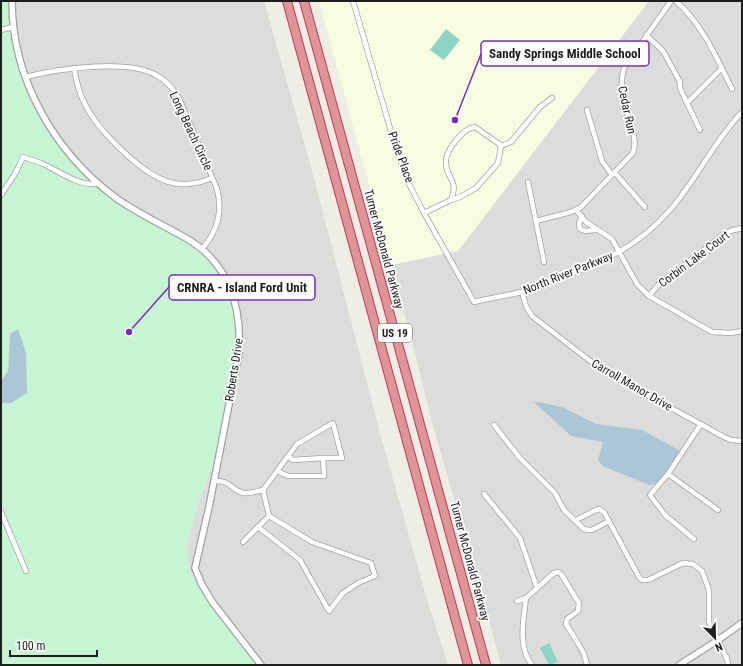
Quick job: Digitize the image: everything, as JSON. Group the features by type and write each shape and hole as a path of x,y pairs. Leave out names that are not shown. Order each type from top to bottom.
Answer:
{"highway":[{"name":"US 19","path":"287,1 468,665"},
{"name":"Turner McDonald Parkway","path":"304,1 486,665"}],"street":[{"name":"Roberts Drive","path":"12,1 13,27 17,49 25,77 37,105 54,133 74,159 98,183 131,208 185,237 202,249 215,262 226,278 234,298 239,320 239,353 195,568 202,585 213,603 261,665"},
{"name":"Pride Place","path":"353,1 390,128 407,180 474,302"},
{"name":"Cedar Run","path":"536,221 571,212 581,207 629,158 635,148 633,135 623,100 621,79 624,68 671,1"},
{"path":"676,1 688,12 707,40 732,89"},
{"path":"1,30 13,27"},
{"path":"646,35 663,51 680,82 680,88 686,103 700,130"},
{"name":"Long Beach Circle","path":"25,77 50,71 106,66 137,68 151,72 164,80 179,98 219,197 220,216 214,234 202,249"},
{"path":"74,68 78,90 88,110 108,137 133,160 158,177 173,183 193,184 212,178"},
{"path":"686,103 722,68"},
{"path":"500,146 511,142 540,107 552,98"},
{"path":"588,110 602,161 645,207"},
{"name":"North River Parkway","path":"474,302 522,292 584,270 620,252 647,233 670,210 721,137 742,112"},
{"path":"424,213 472,191 485,179 498,163 500,146 475,127 468,129 461,135 449,152 446,160 446,167 455,188 451,200"},
{"path":"1,195 16,172 23,157 41,163 81,183 98,183"},
{"path":"528,182 544,262"},
{"path":"576,210 586,222 596,230 612,239 637,284 649,296 712,332 730,333 742,331"},
{"path":"582,216 579,224 580,229 585,231 596,230"},
{"name":"Corbin Lake Court","path":"649,296 659,284 721,237 730,231 742,228"},
{"name":"Carroll Manor Drive","path":"522,292 526,306 532,316 602,370 724,437 731,440 742,441"},
{"path":"214,481 228,482 243,492 248,493 263,490 288,456 297,444 333,423 342,458 293,460 288,456"},
{"path":"694,539 665,515 650,495 668,474 701,424"},
{"path":"494,425 520,458 554,493 564,510 584,529 589,530 609,521"},
{"path":"277,471 288,476 324,476 323,458"},
{"path":"668,474 718,510"},
{"path":"258,527 300,560 329,611 343,593 358,583 374,576 371,563 312,542 269,516 263,490"},
{"path":"484,494 520,538 537,588"},
{"path":"576,520 600,509 604,512 642,580 648,580 683,563 693,564 702,571 710,590 709,622 727,659 728,665"},
{"path":"1,512 26,571"},
{"path":"243,542 269,516"},
{"path":"517,601 526,598 554,573 558,572 561,574 579,603 580,607 578,611 567,619 566,624 580,645 587,665"},
{"path":"526,598 523,634 525,652 532,665"},
{"path":"679,665 718,640 742,622"}],"shaded area":[{"path":"9,1 264,1 314,178 380,433 426,596 448,665 260,665 190,573 187,545 198,503 222,444 108,192 72,156 38,106 19,61 9,9"},
{"path":"319,1 649,1 458,251 391,265"},
{"path":"649,1 742,1 742,665 501,665 431,419 391,265 458,251"},
{"path":"446,29 460,40 444,60 430,50"},
{"path":"18,329 26,353 27,393 11,403 1,403 1,381 8,371 10,334"},
{"path":"533,401 562,407 596,424 642,430 682,452 658,484 649,485 603,466 598,460 603,442 571,436"},
{"path":"549,643 558,662 549,665 540,648"}],"green space":[{"path":"1,1 9,1 9,9 19,61 38,106 72,156 108,192 206,253 230,288 241,324 222,444 198,503 187,545 190,573 260,665 1,665 1,403 11,403 10,334 8,371 1,381"}],"place":[{"name":"Sandy Springs Middle School","path":"455,120"},
{"name":"CRNRA - Island Ford Unit","path":"129,332"}]}
